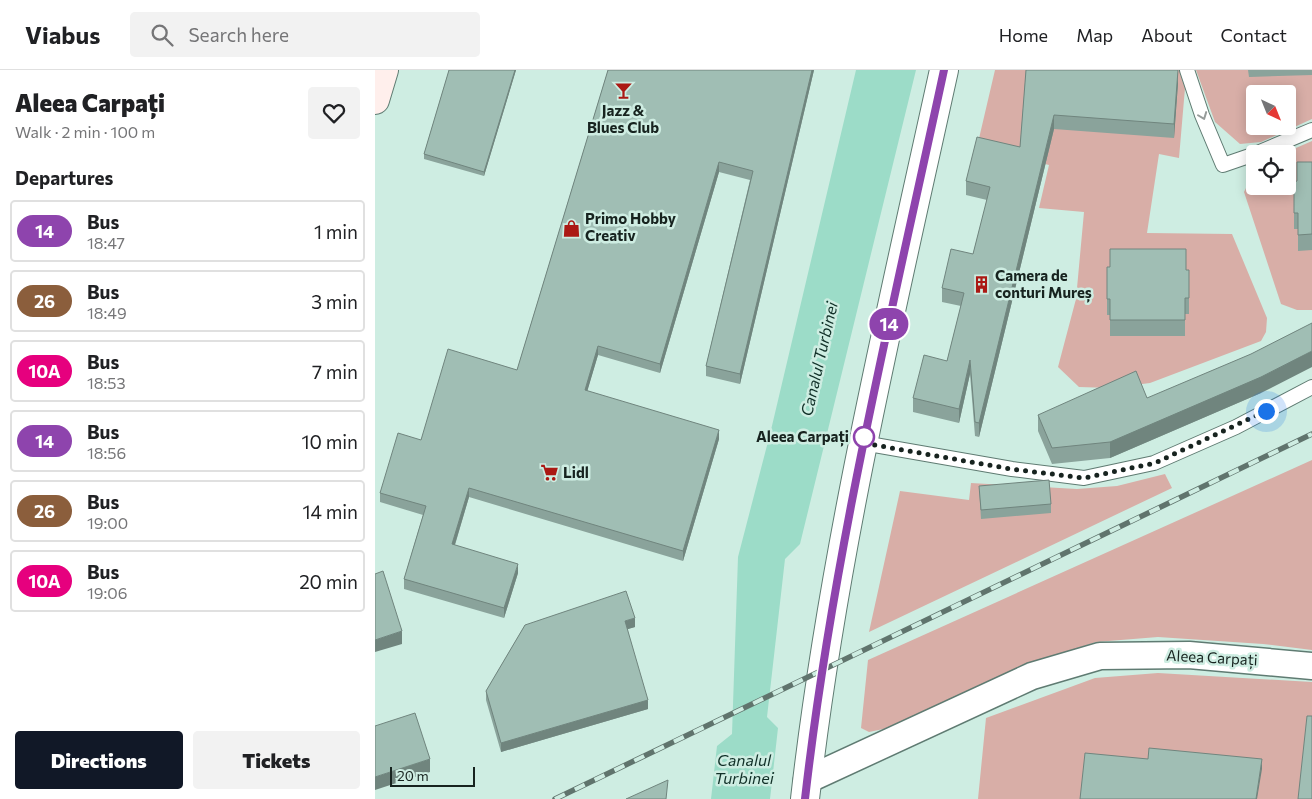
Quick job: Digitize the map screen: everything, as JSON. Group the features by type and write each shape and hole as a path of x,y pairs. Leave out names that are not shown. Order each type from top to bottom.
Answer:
{"main road":[{"path":"375,100 384,70"}],"street":[{"name":"Aleea Carpați","path":"806,790 836,588 863,443 944,70"},
{"name":"Aleea Carpați","path":"806,790 1032,676 1100,656 1189,655 1312,666"}],"lane":[{"path":"1187,70 1202,115 1223,165 1246,157"},
{"path":"1276,145 1312,130"},
{"path":"863,443 1011,469 1084,478 1155,463 1236,427 1312,387"}],"shaded area":[{"path":"995,70 1179,70 1185,88 1179,158 1159,154 1147,233 1232,234 1267,318 1266,332 1261,341 1150,383 1111,388 1079,387 1058,367 1076,299 1084,212 1039,208 1049,165 977,147"},
{"path":"1196,70 1312,70 1312,119 1296,126 1296,85 1246,85 1246,135 1277,135 1261,142 1240,144 1215,122"},
{"path":"1312,141 1312,310 1297,310 1281,304 1244,192 1246,188 1246,195 1296,195 1296,148"},
{"path":"1312,460 1312,650 1263,644 1158,637 1096,642 1032,663 888,728 869,732 861,728 868,660"},
{"path":"1165,474 1172,488 869,632 900,491 969,500 971,483 1077,489 1117,486"},
{"path":"1158,673 1312,682 1312,799 978,799 986,718 1095,678"}],"water":[{"name":"Canalul Turbinei","path":"856,70 916,70 800,544 785,559 767,717 778,728 770,799 711,799 717,746 732,734 738,557 771,430"}],"building":[{"path":"449,70 515,70 484,172 424,154"},
{"path":"608,70 812,70 740,374 706,366 753,171 719,162 660,364 598,346 585,390 719,430 683,551 469,488 452,544 518,564 504,608 404,579 426,506 380,493 398,433 421,440 448,349 517,370"},
{"path":"1026,70 1178,70 1174,124 1054,115 979,423 975,422 970,360 959,409 913,398 924,355 947,361 964,293 942,288 951,249 973,254 990,187 966,181 977,137 1020,147"},
{"path":"1297,162 1312,162 1312,234 1298,235 1298,213 1294,213 1294,195 1296,195"},
{"path":"1110,249 1186,249 1186,270 1189,270 1189,298 1185,298 1185,320 1110,320 1110,299 1107,299 1107,267 1110,267"},
{"path":"1312,323 1312,351 1261,377 1110,442 1052,448 1038,415 1136,371 1147,398 1251,354"},
{"path":"1049,480 1051,504 981,510 979,486"},
{"path":"383,571 402,631 375,640 375,574"},
{"path":"626,591 635,618 625,621 648,700 501,743 486,691 525,625"},
{"path":"415,713 430,759 375,777 375,726"},
{"path":"1307,716 1312,716 1312,799 1298,799"},
{"path":"1149,748 1262,759 1256,799 1080,799 1085,753 1148,759"},
{"path":"668,780 666,799 626,799"}],"railway":[{"path":"555,799 1312,434"}],"bus line":[{"name":"14","path":"805,799 836,588 863,443 944,70"}],"place":[{"name":"Jazz & Blues Club","path":"623,90"},
{"name":"Primo Hobby Creativ","path":"571,228"},
{"name":"Camera de conturi Mureș","path":"981,285"},
{"name":"Aleea Carpați","path":"864,437"},
{"name":"Lidl","path":"549,473"}],"route":[{"path":"864,437 863,443 1011,469 1084,478 1155,463 1236,427 1266,411"}]}
